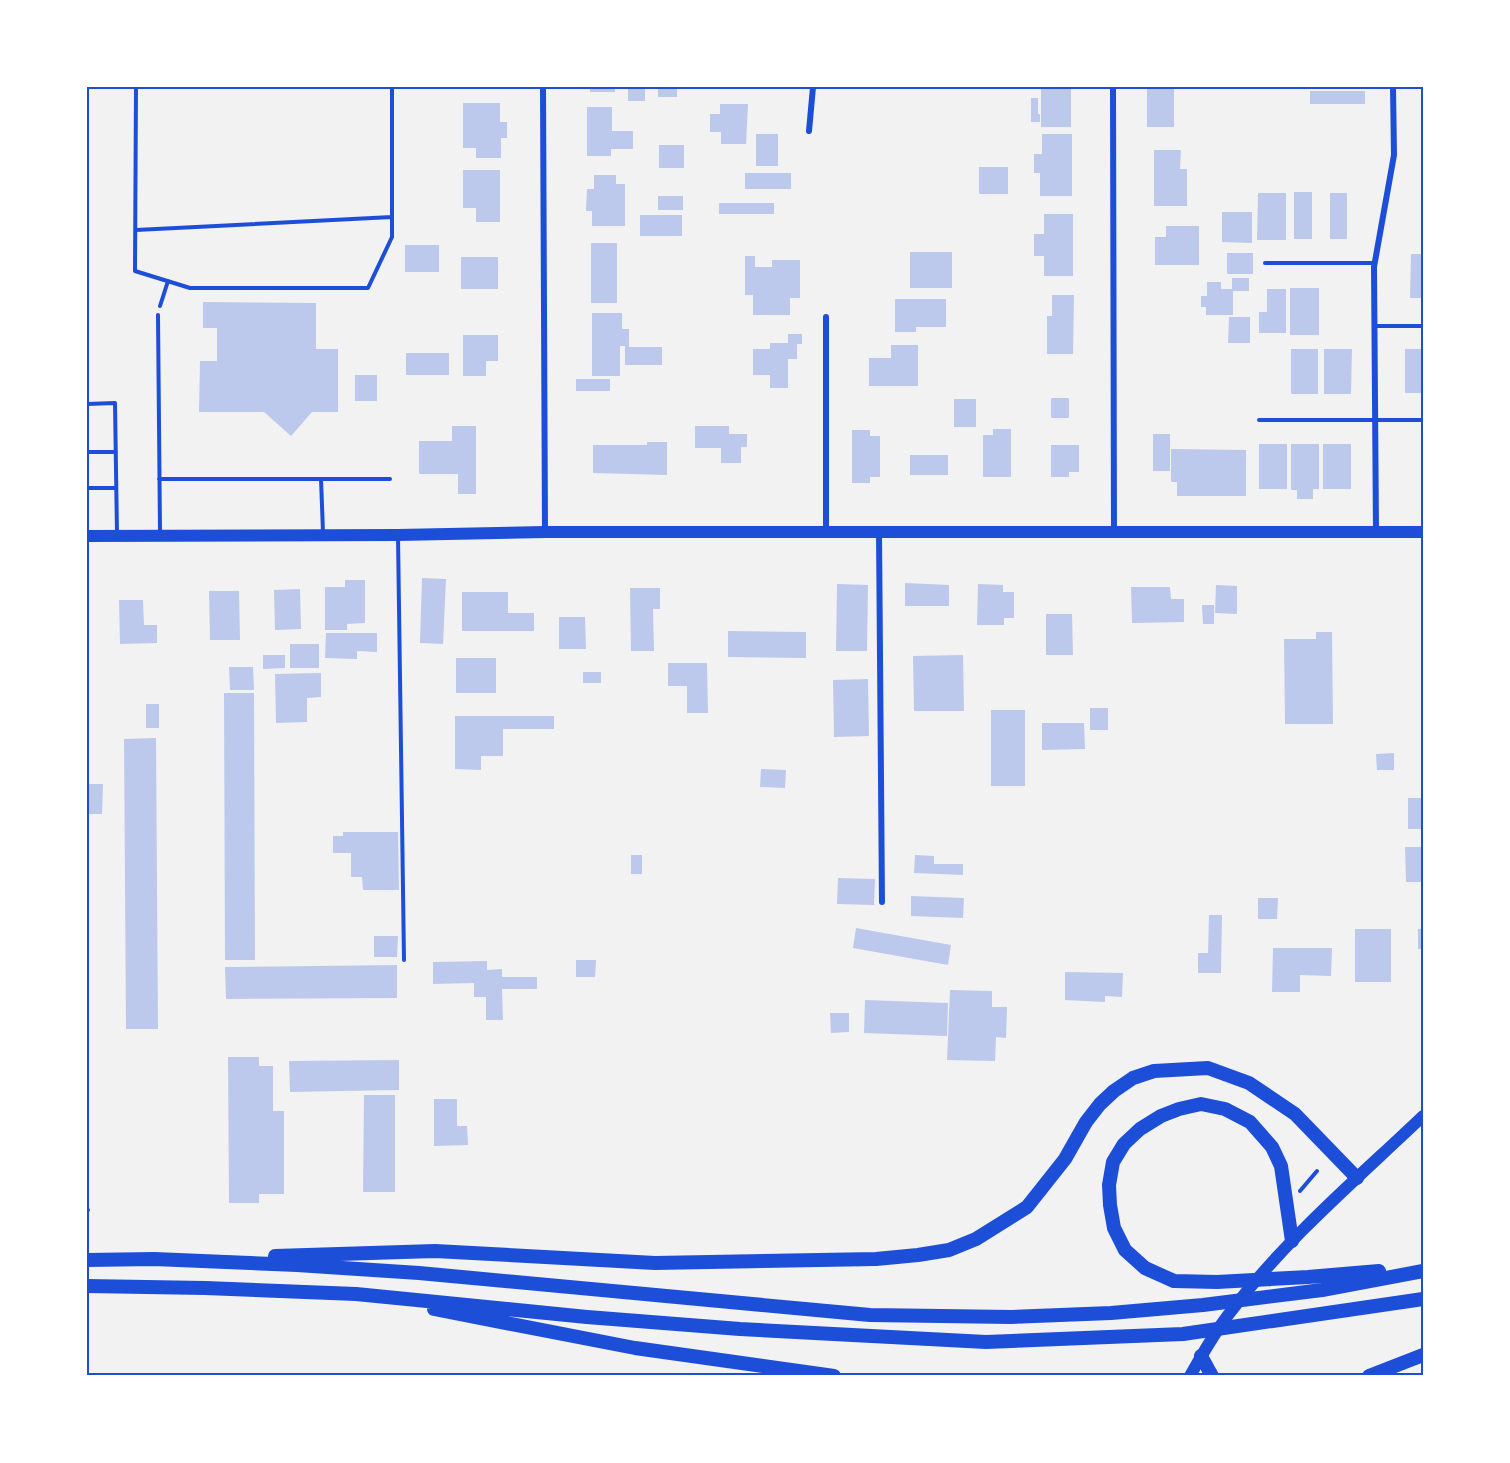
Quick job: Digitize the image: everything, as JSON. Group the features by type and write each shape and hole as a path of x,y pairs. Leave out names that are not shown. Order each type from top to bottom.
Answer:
{"main road":[{"path":"87,536 323,536 545,532 1423,532"},
{"path":"87,1260 435,1251 655,1263 747,1262 876,1259 949,1250 976,1239 1027,1207 1065,1159 1086,1122 1100,1104 1133,1078 1154,1071 1208,1068 1249,1083 1295,1114 1357,1178"},
{"path":"1292,1242 1281,1166 1272,1147 1250,1122 1225,1109 1202,1104 1161,1116 1140,1129 1124,1144 1113,1162 1109,1185 1113,1228 1125,1250 1145,1268 1174,1281 1217,1282 1423,1269"},
{"path":"1190,1376 1232,1311 1272,1262 1423,1116"},
{"path":"154,1259 408,1272 870,1314 1011,1317 1111,1313 1203,1305 1322,1290 1423,1269"},
{"path":"87,1286 356,1294 587,1317 740,1329 986,1342 1183,1334 1423,1299"},
{"path":"356,1294 635,1348 834,1376"},
{"path":"1369,1376 1423,1354"},
{"path":"1201,1356 1212,1376"}],"street":[{"path":"543,87 545,532"},
{"path":"809,131 813,87"},
{"path":"1113,87 1114,533"},
{"path":"1376,532 1375,263 1394,155 1393,87"},
{"path":"826,317 826,533"},
{"path":"879,532 882,902"}],"lane":[{"path":"1265,263 1375,263"},
{"path":"158,315 160,536"},
{"path":"1374,326 1423,326"},
{"path":"87,404 115,403 117,536"},
{"path":"1259,420 1423,420"},
{"path":"87,452 116,452"},
{"path":"159,479 390,479"},
{"path":"321,479 323,536"},
{"path":"87,488 116,488"},
{"path":"398,535 404,960"}],"path":[{"path":"136,87 135,271 190,288 368,288 392,237 392,87"},
{"path":"136,230 392,217"},
{"path":"158,315 168,281"},
{"path":"1299,1193 1317,1171"}],"building":[{"path":"590,87 615,87 615,92 590,92"},
{"path":"628,87 645,87 645,101 628,101"},
{"path":"658,87 677,87 677,97 658,97"},
{"path":"1041,87 1071,87 1071,127 1041,127"},
{"path":"1147,87 1174,87 1174,127 1147,127"},
{"path":"1310,91 1365,91 1365,104 1310,104"},
{"path":"1031,98 1038,98 1040,122 1031,122"},
{"path":"463,103 500,103 500,122 507,122 507,138 501,138 501,158 476,158 476,148 463,148"},
{"path":"720,104 748,104 746,144 721,144 721,132 710,132 710,114 720,114"},
{"path":"587,107 612,107 612,131 633,131 633,149 611,149 611,156 587,156"},
{"path":"756,134 778,134 778,166 756,166"},
{"path":"1042,134 1072,134 1072,196 1040,196 1040,173 1034,173 1034,154 1042,154"},
{"path":"659,145 684,145 684,168 659,168"},
{"path":"1154,150 1181,150 1180,169 1187,169 1187,206 1154,206"},
{"path":"979,167 1008,167 1008,194 979,194"},
{"path":"463,170 500,170 500,222 476,222 476,208 463,208"},
{"path":"745,173 791,173 791,189 745,189"},
{"path":"594,175 616,175 616,184 625,184 625,226 592,226 592,211 586,211 587,189 594,189"},
{"path":"1294,192 1312,192 1312,239 1294,239"},
{"path":"1258,193 1286,193 1286,240 1257,240"},
{"path":"1330,193 1347,193 1347,239 1330,239"},
{"path":"658,196 683,196 683,210 658,210"},
{"path":"719,203 774,203 774,214 719,214"},
{"path":"1222,212 1252,212 1252,243 1222,242"},
{"path":"1044,214 1073,214 1073,276 1044,276 1044,256 1034,256 1034,234 1044,234"},
{"path":"640,215 682,215 682,236 640,236"},
{"path":"1166,226 1199,226 1199,265 1155,265 1155,237 1166,237"},
{"path":"591,243 617,243 617,303 591,303"},
{"path":"405,245 439,245 439,272 405,272"},
{"path":"910,252 952,252 952,288 910,288"},
{"path":"1227,253 1253,253 1253,274 1227,274"},
{"path":"1411,254 1423,254 1423,298 1410,298"},
{"path":"745,256 755,256 755,267 772,267 772,260 800,260 800,298 790,298 790,315 753,315 753,295 745,295"},
{"path":"461,257 498,257 498,289 461,289"},
{"path":"1232,278 1249,278 1249,291 1233,291 1233,315 1206,315 1206,307 1201,307 1201,296 1207,296 1207,282 1221,282 1221,289 1232,289"},
{"path":"1290,288 1319,288 1319,335 1290,335"},
{"path":"1267,289 1286,289 1286,333 1259,333 1259,312 1267,312"},
{"path":"1052,295 1074,295 1073,354 1047,354 1047,316 1052,316"},
{"path":"895,299 946,299 946,327 916,327 916,332 895,332"},
{"path":"203,302 316,303 316,349 338,349 338,412 312,412 291,436 264,412 199,412 200,361 217,361 217,328 203,328"},
{"path":"592,313 622,313 622,329 629,329 629,347 662,347 662,365 625,365 625,346 620,346 620,376 592,376"},
{"path":"1229,317 1250,317 1250,343 1228,343"},
{"path":"788,334 802,334 802,344 797,344 797,359 788,359 788,388 770,388 770,375 753,375 753,349 770,349 770,343 788,343"},
{"path":"463,335 498,335 498,361 486,361 486,376 463,376"},
{"path":"891,345 918,345 918,386 869,386 869,358 891,358"},
{"path":"1291,349 1318,349 1318,394 1291,394"},
{"path":"1324,349 1352,349 1351,394 1324,394"},
{"path":"1405,349 1423,349 1423,393 1405,393"},
{"path":"406,353 449,353 449,375 406,375"},
{"path":"355,375 377,375 377,401 355,401"},
{"path":"576,379 610,379 610,391 576,391"},
{"path":"1051,398 1069,398 1069,418 1051,418"},
{"path":"954,399 976,399 976,427 954,427"},
{"path":"452,426 476,426 476,494 458,494 458,474 419,474 419,441 452,441"},
{"path":"695,426 729,426 729,434 747,434 747,447 741,447 741,463 721,463 721,448 695,448"},
{"path":"993,429 1011,429 1011,477 983,477 983,435 993,435"},
{"path":"852,430 870,430 870,436 880,436 880,477 870,477 870,483 852,483"},
{"path":"1153,434 1170,434 1170,471 1153,471"},
{"path":"647,442 667,442 667,475 593,473 593,445 647,445"},
{"path":"1259,444 1287,444 1287,489 1259,489"},
{"path":"1291,444 1319,444 1319,489 1313,489 1313,499 1297,499 1297,490 1291,490"},
{"path":"1323,444 1351,444 1351,489 1323,489"},
{"path":"1051,445 1079,445 1079,472 1069,472 1069,477 1051,477"},
{"path":"1171,449 1246,450 1246,496 1177,496 1177,482 1171,482"},
{"path":"910,455 948,455 948,475 910,475"},
{"path":"422,578 446,579 443,644 420,643"},
{"path":"345,580 365,580 365,623 347,624 347,630 325,630 325,587 345,587"},
{"path":"905,583 949,585 949,606 905,606"},
{"path":"837,584 868,585 867,651 836,651"},
{"path":"978,584 1003,585 1003,592 1014,592 1014,618 1004,618 1004,625 977,625"},
{"path":"1216,585 1237,586 1237,614 1215,613"},
{"path":"1131,587 1170,587 1171,599 1184,599 1184,622 1132,623"},
{"path":"630,588 660,588 660,609 653,609 654,651 631,651"},
{"path":"300,589 301,629 275,630 274,590"},
{"path":"209,591 239,591 240,640 210,640"},
{"path":"462,592 508,592 508,613 534,613 534,631 462,631"},
{"path":"119,600 143,600 144,625 157,625 157,643 120,644"},
{"path":"1202,605 1214,605 1214,624 1203,624"},
{"path":"1046,614 1072,614 1073,655 1046,655"},
{"path":"559,617 585,617 586,649 559,649"},
{"path":"728,631 806,632 806,658 728,657"},
{"path":"1316,632 1332,632 1333,724 1285,724 1284,639 1316,639"},
{"path":"326,633 377,633 377,652 357,651 357,659 325,658"},
{"path":"290,644 319,644 319,668 290,668"},
{"path":"263,655 285,655 285,668 263,669"},
{"path":"963,655 964,711 914,711 913,656"},
{"path":"456,658 496,658 496,693 456,693"},
{"path":"668,663 707,663 708,713 687,713 687,686 668,686"},
{"path":"229,667 253,667 254,690 230,690"},
{"path":"583,672 601,672 601,683 583,683"},
{"path":"321,673 321,697 307,698 307,722 276,723 275,674"},
{"path":"868,679 869,736 834,737 833,680"},
{"path":"224,693 254,693 255,960 225,960"},
{"path":"146,704 159,704 159,728 146,728"},
{"path":"1090,708 1108,708 1108,730 1090,730"},
{"path":"991,710 1025,710 1025,786 991,786"},
{"path":"455,716 554,716 554,729 503,729 503,756 481,756 481,770 455,769"},
{"path":"1042,723 1084,723 1085,749 1042,750"},
{"path":"156,738 158,1029 126,1029 124,739"},
{"path":"1394,753 1394,770 1377,770 1376,754"},
{"path":"761,769 786,770 785,788 760,787"},
{"path":"87,784 103,784 102,814 87,814"},
{"path":"1408,798 1423,798 1423,829 1408,829"},
{"path":"343,832 398,832 399,890 363,890 362,877 351,877 351,853 333,853 333,836 343,836"},
{"path":"1405,847 1423,847 1423,882 1406,882"},
{"path":"631,855 642,855 642,874 631,874"},
{"path":"915,855 934,856 934,864 963,864 963,875 914,873"},
{"path":"838,878 875,879 874,905 837,904"},
{"path":"911,896 964,898 963,918 911,916"},
{"path":"1258,898 1278,898 1277,919 1258,919"},
{"path":"1209,915 1222,915 1221,973 1198,973 1198,953 1208,953"},
{"path":"856,928 951,945 948,965 853,948"},
{"path":"1355,929 1391,929 1391,982 1355,982"},
{"path":"1418,929 1423,929 1423,949 1418,949"},
{"path":"374,936 398,936 397,957 374,957"},
{"path":"1273,948 1332,948 1331,976 1300,975 1300,992 1272,992"},
{"path":"576,960 596,960 595,977 576,977"},
{"path":"487,961 487,970 502,969 502,977 537,977 537,989 502,989 503,1020 486,1020 486,997 474,997 474,983 433,984 433,962"},
{"path":"397,965 397,998 226,999 225,967"},
{"path":"1065,972 1123,973 1122,997 1105,996 1105,1002 1065,1000"},
{"path":"950,990 992,991 992,1007 1007,1007 1006,1038 996,1037 995,1061 947,1060"},
{"path":"865,1000 948,1003 947,1036 864,1033"},
{"path":"830,1013 849,1013 849,1032 831,1033"},
{"path":"228,1057 259,1057 259,1066 273,1066 273,1111 284,1111 284,1194 259,1194 259,1203 229,1203"},
{"path":"399,1060 399,1090 290,1092 289,1061"},
{"path":"364,1095 395,1095 395,1192 363,1192"},
{"path":"434,1099 457,1099 457,1126 467,1126 468,1145 434,1146"}]}
